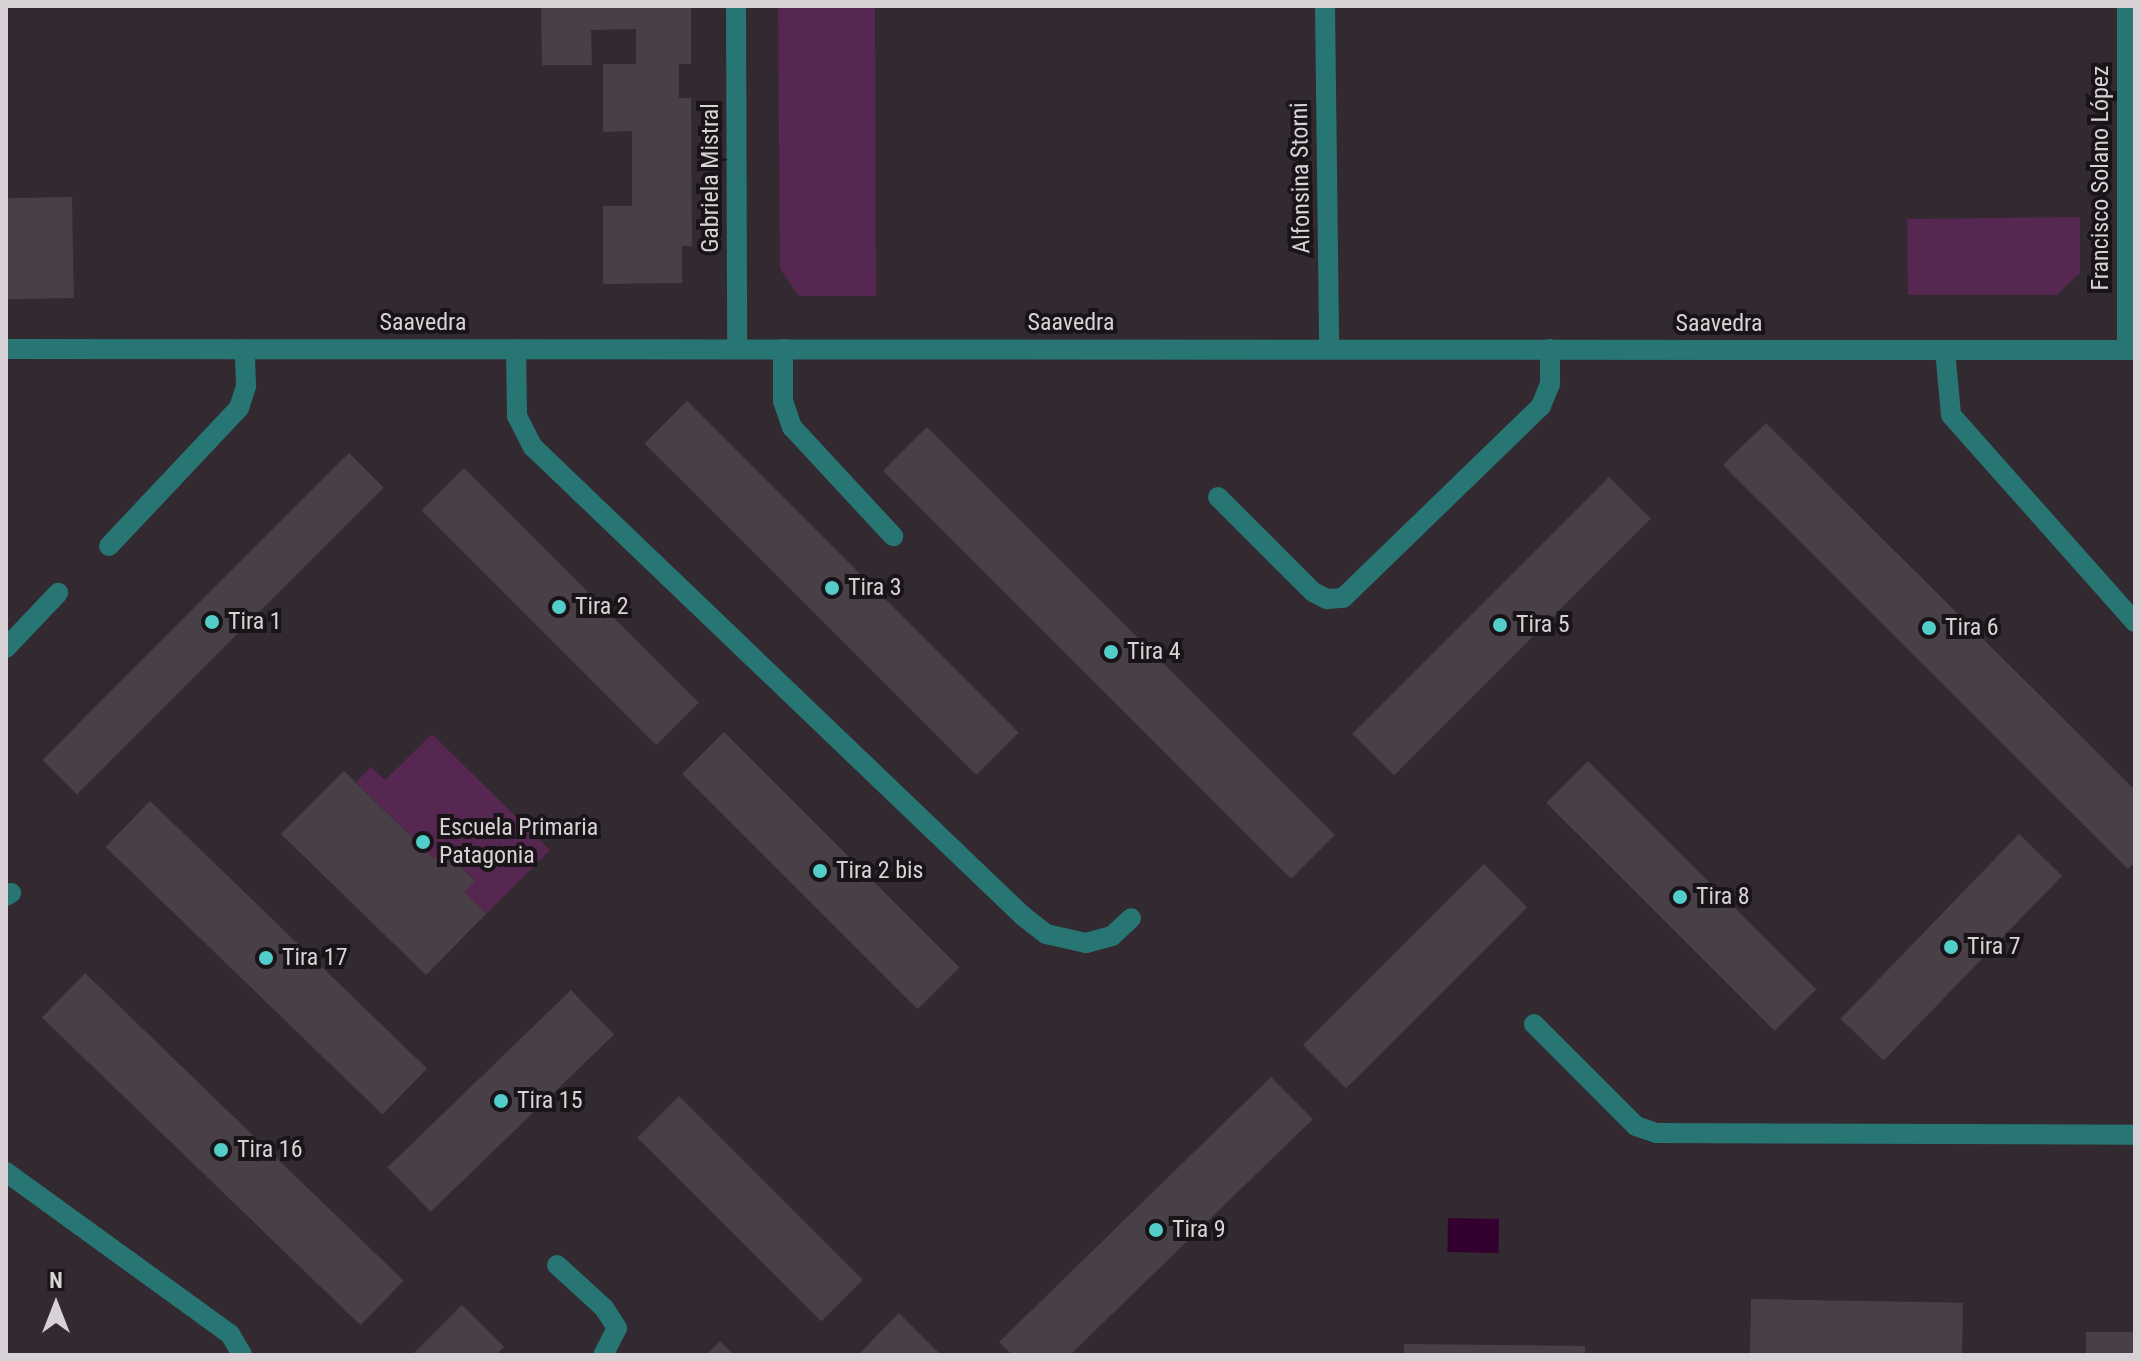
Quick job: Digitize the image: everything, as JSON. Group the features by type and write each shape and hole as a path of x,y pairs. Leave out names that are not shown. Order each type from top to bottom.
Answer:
{"street":[{"name":"Gabriela Mistral","path":"736,6 737,349"},
{"name":"Alfonsina Storni","path":"1325,6 1329,349"},
{"name":"Francisco Solano López","path":"2127,6 2131,350"},
{"name":"Saavedra","path":"6,349 2131,350"},
{"path":"109,546 239,408 246,386 245,349"},
{"path":"516,349 517,416 533,447 1023,916 1046,934 1086,943 1112,936 1131,918"},
{"path":"783,349 783,401 792,427 893,536"},
{"path":"1218,497 1320,597 1343,598 1541,406 1550,384 1550,349"},
{"path":"1945,350 1951,415 2135,622"},
{"path":"6,648 58,593"},
{"path":"1534,1024 1636,1126 1649,1132 2135,1135"},
{"path":"6,1172 230,1334 242,1355"},
{"path":"557,1265 604,1308 617,1328 603,1355"}],"shaded area":[{"path":"778,6 875,6 876,296 799,296 780,269"},
{"path":"2080,217 2080,273 2057,295 1908,295 1907,219"},
{"path":"432,734 550,850 486,914 464,892 474,880 444,850 434,859 356,782 371,767 385,780"},
{"path":"1448,1218 1499,1219 1498,1253 1447,1252"}],"building":[{"path":"541,6 691,6 691,64 679,64 679,98 691,98 692,246 682,246 682,283 603,284 603,206 632,206 632,131 603,132 603,64 636,64 636,29 591,30 592,65 542,65"},
{"path":"72,197 74,298 8,299 6,198"},
{"name":"Tira 3","path":"687,401 1019,733 976,775 645,443"},
{"name":"Tira 6","path":"1766,423 2135,790 2135,863 2128,869 1723,465"},
{"name":"Tira 4","path":"927,427 1335,835 1291,879 883,471"},
{"name":"Tira 1","path":"349,453 384,488 77,795 42,760"},
{"name":"Tira 2","path":"464,468 699,703 656,745 422,510"},
{"name":"Tira 5","path":"1609,477 1651,519 1394,775 1352,734"},
{"name":"Tira 2 bis","path":"724,732 959,967 918,1009 682,774"},
{"name":"Tira 8","path":"1588,761 1816,989 1775,1031 1546,803"},
{"path":"344,771 434,859 443,850 475,881 464,892 486,914 426,975 281,834"},
{"name":"Tira 17","path":"150,801 427,1068 382,1114 106,847"},
{"name":"Tira 7","path":"2019,834 2062,876 1884,1061 1840,1019"},
{"path":"1484,864 1527,907 1346,1088 1303,1045"},
{"name":"Tira 16","path":"85,973 404,1281 361,1325 42,1018"},
{"name":"Tira 15","path":"571,990 614,1035 431,1212 388,1167"},
{"name":"Tira 9","path":"1271,1077 1313,1119 1070,1355 1012,1355 999,1342"},
{"path":"679,1096 863,1280 821,1322 637,1138"},
{"path":"1751,1299 1963,1303 1962,1355 1750,1355"},
{"path":"462,1305 504,1347 496,1355 412,1355"},
{"path":"899,1313 941,1355 858,1355"},
{"path":"2086,1332 2135,1332 2135,1355 2086,1355"},
{"path":"720,1341 734,1355 706,1355"},
{"path":"1404,1344 1585,1346 1585,1355 1404,1355"}],"place":[{"name":"Tira 3","path":"832,588"},
{"name":"Tira 2","path":"559,607"},
{"name":"Tira 1","path":"212,622"},
{"name":"Tira 5","path":"1500,625"},
{"name":"Tira 6","path":"1929,628"},
{"name":"Tira 4","path":"1111,652"},
{"name":"Escuela Primaria Patagonia","path":"423,842"},
{"name":"Tira 2 bis","path":"820,871"},
{"name":"Tira 8","path":"1680,897"},
{"name":"Tira 7","path":"1951,947"},
{"name":"Tira 17","path":"266,958"},
{"name":"Tira 15","path":"501,1101"},
{"name":"Tira 16","path":"221,1150"},
{"name":"Tira 9","path":"1156,1230"}]}
